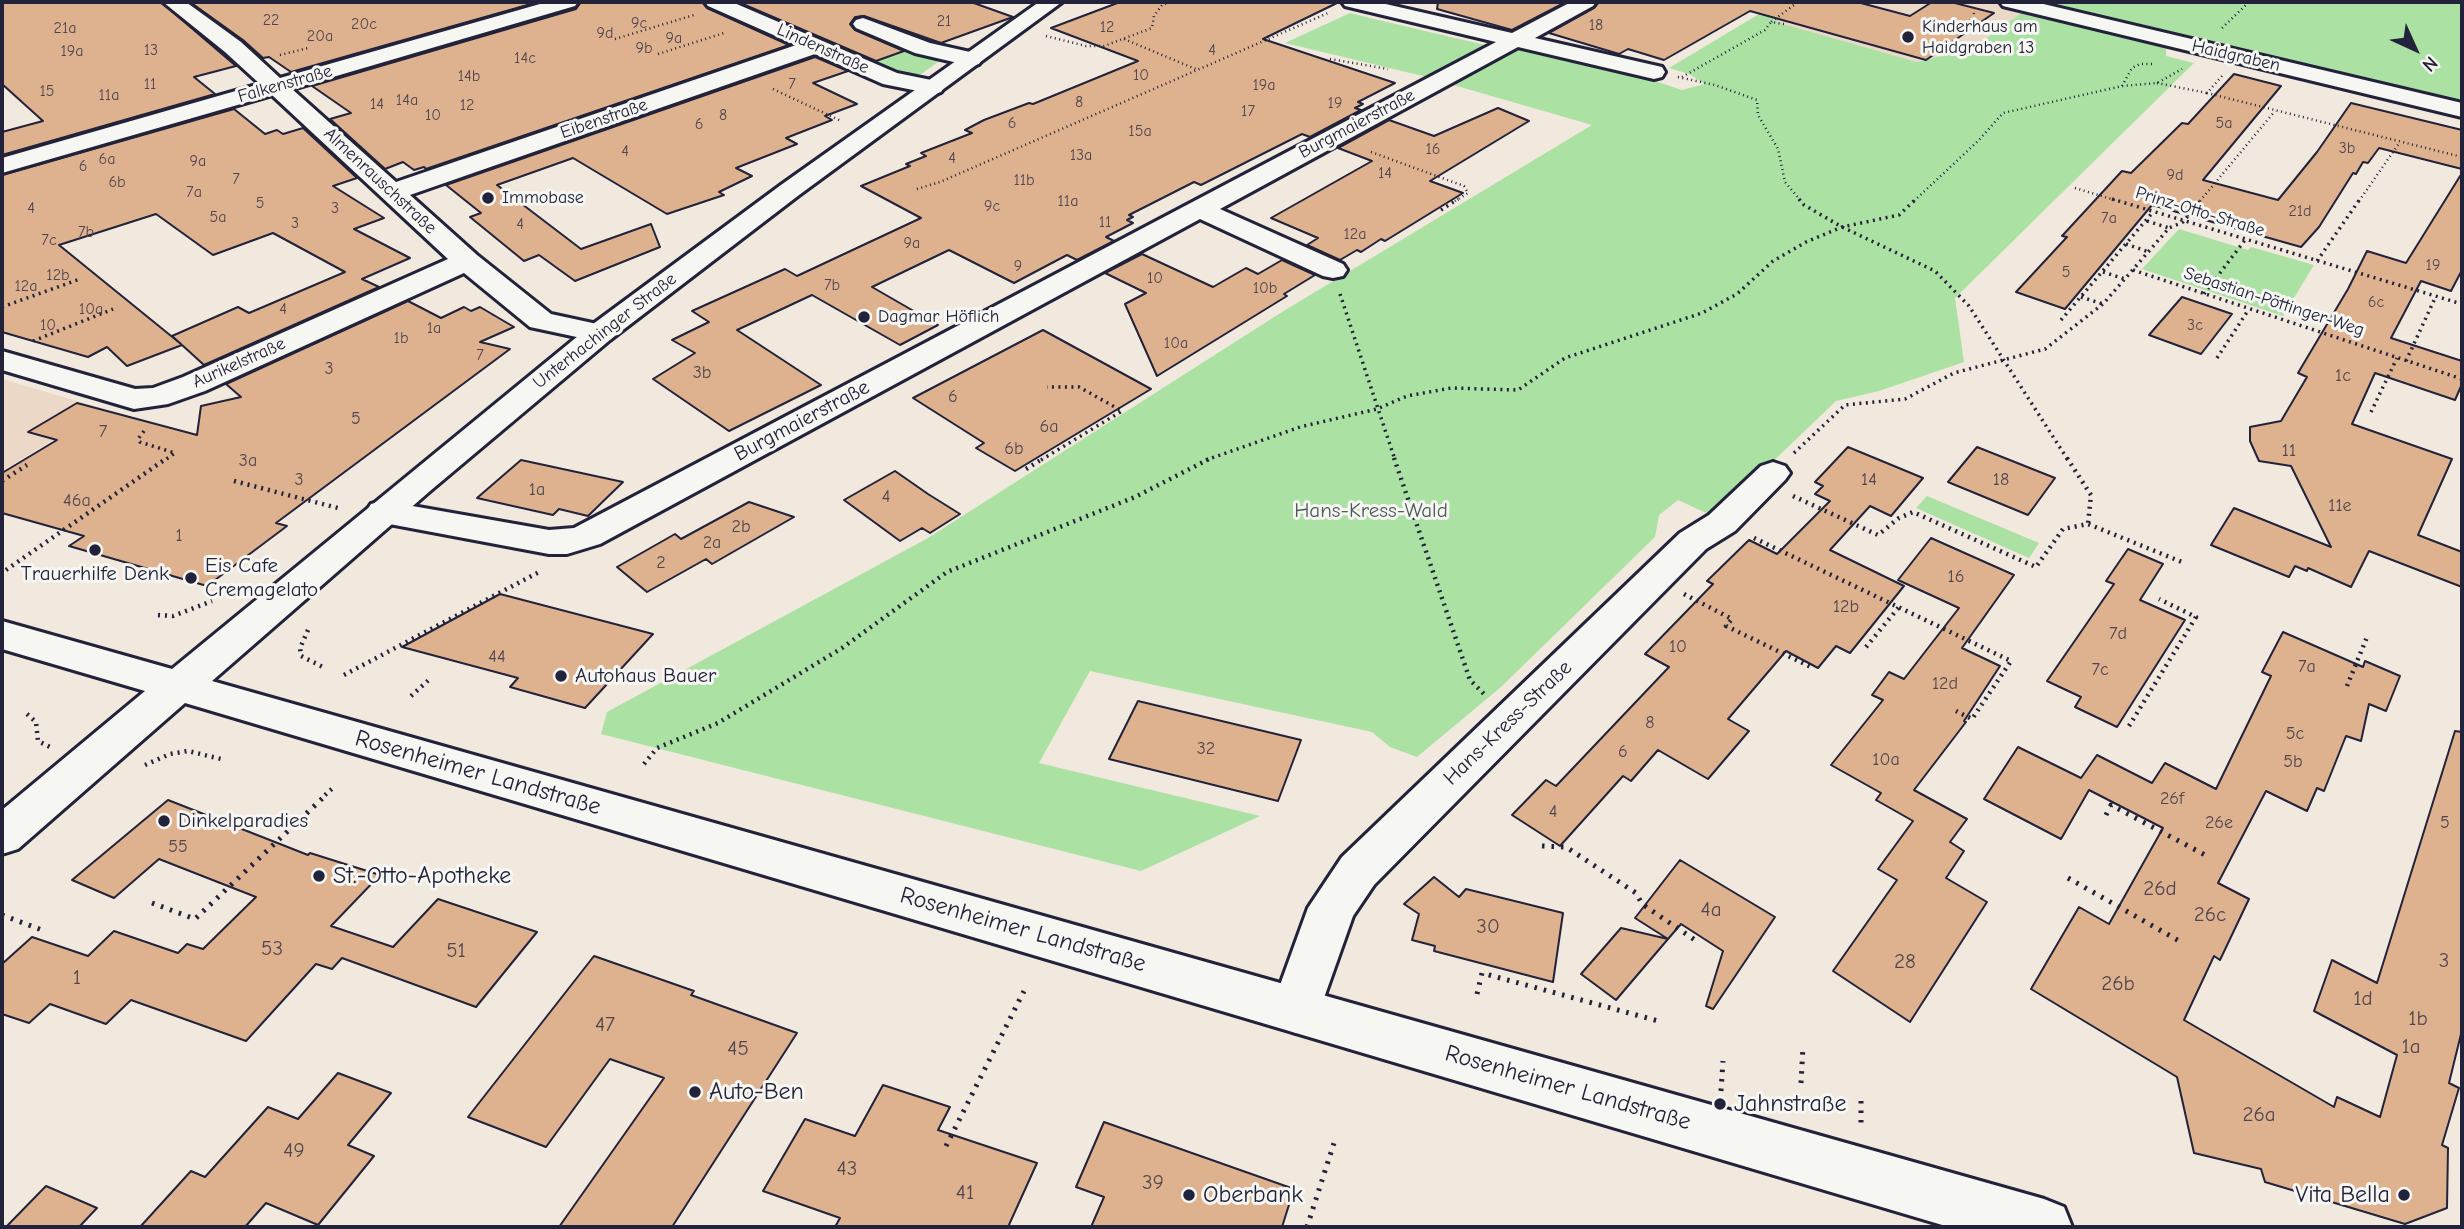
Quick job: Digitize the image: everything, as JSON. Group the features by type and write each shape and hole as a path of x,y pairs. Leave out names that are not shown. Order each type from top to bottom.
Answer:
{"street":[{"name":"Almenrauschstraße","path":"173,2 207,25 278,86 467,261 541,321 600,333"},
{"name":"Falkenstraße","path":"2,166 568,2"},
{"name":"Unterhachinger Straße","path":"2,836 600,333 747,222 1052,2"},
{"name":"Burgmaierstraße","path":"384,512 549,542 567,542 587,536 1586,2"},
{"name":"Haidgraben","path":"2010,2 2462,110"},
{"name":"Lindenstraße","path":"720,4 891,79 933,87"},
{"path":"1345,5 1654,72"},
{"path":"863,24 923,48 971,59"},
{"name":"Eibenstraße","path":"392,192 816,46"},
{"path":"1199,209 1333,270"},
{"name":"Aurikelstraße","path":"14,352 134,399 157,397 194,384 467,261"},
{"name":"Hans-Kress-Straße","path":"1296,1010 1332,908 1358,871 1693,541 1722,523 1768,478"},
{"name":"Rosenheimer Landstraße","path":"2,635 2044,1227"}],"path":[{"path":"1012,30 1086,46 1104,46 1152,28 1154,16 1162,5 1172,2"},
{"path":"1798,2 1771,22 1765,30 1681,78 1716,85 1757,100 1758,116 1778,149 1786,182 1804,205 1842,227 1934,271 1969,306 2091,495 2088,524"},
{"path":"615,39 720,4"},
{"path":"917,189 940,182 1345,5"},
{"path":"1958,28 1973,19 1974,13 1966,16"},
{"path":"658,54 760,22"},
{"path":"1771,22 1784,24"},
{"path":"1123,39 1198,70"},
{"path":"2207,93 2239,57"},
{"path":"1330,59 1349,60 1388,69"},
{"path":"2122,86 2132,68 2140,64 2162,64"},
{"path":"2157,83 2186,66 2174,65"},
{"path":"738,73 851,126"},
{"path":"644,764 657,748 718,723 842,648 947,572 1135,497 1198,463 1300,427 1377,409 1407,396 1451,388 1518,390 1565,358 1702,313 1737,295 1773,261 1842,227 1899,215 1978,141 2003,113 2122,86 2157,83 2462,157"},
{"path":"2182,562 2088,524 2063,529 2036,567 1913,512 1899,518 1878,535 1768,478 1844,405 1905,398 1954,373 2045,349 2071,331 2104,304 2169,228 2183,222 2275,111"},
{"path":"2317,261 2400,142"},
{"path":"1371,152 1464,186 1468,193 1441,209"},
{"name":"Prinz-Otto-Straße","path":"2075,188 2462,304"},
{"path":"2061,320 2153,212"},
{"path":"2146,220 2169,228"},
{"path":"2204,294 2245,240"},
{"path":"2126,244 2149,251"},
{"path":"1333,270 1377,409 1471,680 1509,722"},
{"name":"Sebastian-Pöttinger-Weg","path":"2133,270 2462,379"},
{"path":"2102,272 2125,279"},
{"path":"2,307 80,279"},
{"path":"2081,296 2104,304"},
{"path":"2406,360 2436,296"},
{"path":"14,352 113,309"},
{"path":"2217,358 2249,309"},
{"path":"2371,412 2397,358"},
{"path":"1026,469 1122,411 1079,387 1046,387"},
{"path":"6,570 175,453 140,442 138,439 144,430"},
{"path":"2,481 27,465"},
{"path":"234,481 341,509"},
{"path":"1722,523 2011,661 1972,719 1956,711"},
{"path":"344,675 547,568"},
{"path":"1655,579 1732,619 1726,626 1811,667"},
{"path":"2129,726 2196,617 2159,599"},
{"path":"158,615 181,613 212,601"},
{"path":"1867,647 1899,607"},
{"path":"308,630 300,648 301,656 325,668"},
{"path":"2347,686 2367,637"},
{"path":"411,696 431,678"},
{"path":"27,714 36,722 38,741 58,751"},
{"path":"139,769 170,754 188,751 221,759"},
{"path":"152,903 195,919 334,787"},
{"path":"2106,815 2111,805 2207,856"},
{"path":"1542,846 1566,847 1636,893 1642,904 1695,940"},
{"path":"2068,878 2181,942"},
{"path":"2,915 42,930"},
{"path":"1477,994 1482,973 1662,1022"},
{"path":"946,1146 1027,985"},
{"path":"1801,1083 1803,1046"},
{"path":"1720,1104 1723,1060"},
{"path":"1861,1101 1861,1134"},
{"path":"1307,1227 1334,1143"}],"shaded area":[{"name":"Kinderhaus am Haidgraben 13","path":"1809,2 1987,2 2024,11 1972,49 1917,62 1775,22"},
{"path":"2,379 104,409 2,471"}],"green space":[{"path":"737,2 799,2 831,18 941,60 921,74 905,75"},
{"name":"Hans-Kress-Wald","path":"1779,2 1809,2 1776,22 1917,62 1972,49 2024,11 2166,48 2166,56 2194,63 1955,298 1964,362 1879,391 1836,401 1715,517 1678,500 1659,515 1655,537 1501,687 1417,757 1390,747 1372,732 1090,671 1039,763 1260,816 1141,871 601,734 607,712 928,538 1282,312 1592,125 1450,84 1511,50 1530,48 1643,77 1682,90 1705,84 1689,74 1669,68"},
{"path":"2035,2 2462,2 2462,101"},
{"path":"1350,13 1485,45 1427,77 1285,43"},
{"path":"2179,229 2248,250 2251,247 2314,265 2283,316 2142,269"},
{"path":"1927,496 2039,543 2029,558 1916,508"}],"building":[{"path":"2,2 161,2 236,66 194,77 215,94 2,155 2,132 43,121 2,84"},
{"path":"190,2 538,2 291,72 269,57 263,58 243,40"},
{"path":"581,2 702,2 707,8 789,45 426,169 424,167 414,170 403,162 385,169 330,119 351,113 312,86 576,9"},
{"path":"738,2 971,2 1013,17 941,43 864,16 855,17 850,24 855,30 904,51 876,61"},
{"path":"1120,2 1339,2 1263,39 1395,83 1358,102 1363,104 1355,108 1361,110 1310,137 1302,134 1201,185 1194,182 1129,215 1133,217 1127,220 1133,223 1106,237 1114,241 1077,260 1067,255 1014,283 949,250 872,287 938,325 900,345 812,295 737,330 821,385 729,431 653,379 695,353 672,340 709,322 692,311 785,269 797,276 921,218 861,186 910,166 906,164 926,156 921,153 972,133 965,130 984,120 1029,103 1033,104 1138,61 1051,28"},
{"path":"1438,2 1566,2 1512,30 1437,9"},
{"path":"1599,2 1857,2 1910,16 1932,2 1951,2 1994,13 1926,60 1750,11 1664,60 1628,49 1619,54 1549,33 1594,8"},
{"path":"815,57 848,71 813,83 857,104 825,116 832,120 786,138 797,144 736,168 752,176 719,192 724,195 667,214 573,158 497,185 581,249 651,224 660,247 575,281 539,255 524,261 470,217 481,213 446,185"},
{"path":"2234,74 2281,86 2203,180 2278,200 2317,152 2351,103 2462,130 2462,169 2379,148 2368,163 2363,162 2356,174 2353,173 2319,227 2301,247 2152,205 2065,309 2016,292 2067,237 2062,236 2122,171 2131,173 2182,123 2188,124"},
{"path":"1498,108 1529,121 1430,181 1463,193 1385,241 1381,239 1361,252 1357,250 1340,260 1307,245 1318,238 1271,218 1372,161 1338,148 1389,120 1434,136"},
{"path":"234,109 265,134 277,130 283,134 303,128 357,178 333,186 384,218 354,229 410,258 362,279 379,287 204,365 182,345 127,366 107,347 88,357 2,332 2,175","holes":["156,214 213,255 273,233 345,272 249,313 238,307 172,336 181,344 59,245"]},
{"path":"2462,173 2462,270 2451,291 2421,281 2391,338 2462,361 2462,384 2455,400 2375,373 2352,424 2452,459 2418,535 2462,552 2462,587 2369,551 2351,587 2308,568 2307,571 2295,566 2289,577 2211,545 2234,508 2331,547 2291,466 2259,461 2250,441 2250,427 2281,421 2307,377 2298,373 2348,289 2367,251 2406,263"},
{"path":"1142,254 1213,287 1246,268 1258,274 1282,260 1315,275 1284,294 1287,296 1157,376 1125,304 1146,293 1105,273"},
{"path":"2182,297 2232,314 2201,354 2149,335"},
{"path":"408,301 441,318 464,307 471,311 480,307 514,327 480,342 510,349 276,523 287,526 207,586 69,546 84,536 2,513 2,473 57,440 28,432 77,403 197,435 201,406 241,397 226,384"},
{"path":"1043,330 1151,389 1015,471 976,448 984,443 913,398"},
{"path":"1848,447 1923,478 1891,516 1870,506 1830,550 1904,586 1850,653 1836,646 1818,668 1786,651 1728,719 1749,731 1708,779 1658,750 1631,781 1623,776 1560,846 1512,815 1546,780 1556,786 1669,667 1645,654 1713,584 1707,581 1749,540 1777,554 1830,501 1815,494 1823,486 1815,482"},
{"path":"1977,447 2055,478 2028,515 1948,482"},
{"path":"521,460 623,482 588,516 559,509 553,515 477,498"},
{"path":"895,471 960,514 930,533 922,528 900,541 844,500"},
{"path":"749,502 794,517 712,564 706,559 647,592 617,567 675,534 681,539"},
{"path":"1931,538 2014,575 1962,648 2000,666 1964,721 1966,722 1914,790 1967,819 1950,842 1964,851 1946,878 1987,902 1910,1022 1833,971 1897,880 1878,869 1913,821 1876,800 1881,793 1831,765 1883,700 1872,695 1889,672 1904,679 1959,608 1898,580"},
{"path":"2128,549 2163,564 2140,600 2185,620 2117,727 2075,707 2081,697 2047,681 2114,584 2106,581"},
{"path":"500,594 653,634 585,708 510,687 518,678 402,647"},
{"path":"2283,632 2363,667 2365,661 2400,676 2386,711 2369,704 2361,741 2346,736 2324,791 2317,788 2307,811 2266,791 2218,883 2249,899 2220,960 2214,956 2184,1020 2334,1107 2337,1097 2380,1117 2397,1055 2314,1011 2332,960 2377,983 2455,731 2462,732 2462,1030 2449,1083 2459,1088 2442,1145 2448,1148 2447,1208 2405,1224 2265,1182 2261,1169 2194,1153 2177,1077 2031,989 2079,907 2109,924 2163,828 2089,790 2061,839 1984,799 2018,747 2081,778 2097,755 2152,783 2165,763 2216,789 2271,676 2262,672"},
{"path":"1138,701 1301,740 1278,801 1109,759"},
{"path":"168,800 308,855 310,853 380,875 331,926 393,947 438,899 537,932 476,1007 342,958 332,969 316,964 246,1041 131,1000 106,1024 50,1004 29,1023 2,1014 2,964 32,937 88,956 114,931 178,953 187,944 203,949 256,897 159,859 114,898 72,880"},
{"path":"1680,860 1775,917 1713,1009 1706,1006 1723,951 1681,924 1668,939 1635,918"},
{"path":"1434,877 1459,897 1466,889 1563,913 1553,982 1434,951 1435,946 1412,940 1419,914 1404,904"},
{"path":"1621,928 1668,939 1616,1000 1581,974"},
{"path":"594,956 694,991 691,995 797,1033 672,1227 559,1227 664,1078 610,1059 546,1147 468,1117"},
{"path":"338,1073 391,1093 348,1145 374,1156 318,1225 266,1203 245,1227 140,1227 191,1171 205,1177 268,1107 298,1119"},
{"path":"883,1085 950,1107 938,1130 1037,1163 1008,1227 835,1227 840,1218 763,1191 805,1119 855,1136"},
{"path":"1104,1122 1294,1189 1282,1227 1091,1227 1104,1197 1076,1187"},
{"path":"46,1186 97,1208 79,1227 6,1227"}],"place":[{"name":"Kinderhaus am Haidgraben 13","path":"1908,37"},
{"name":"Immobase","path":"488,198"},
{"name":"Dagmar Höflich","path":"864,317"},
{"name":"Trauerhilfe Denk","path":"95,550"},
{"name":"Eis Cafe Cremagelato","path":"191,578"},
{"name":"Autohaus Bauer","path":"561,676"},
{"name":"Dinkelparadies","path":"164,821"},
{"name":"St.-Otto-Apotheke","path":"319,876"},
{"name":"Auto-Ben","path":"695,1092"},
{"name":"Jahnstraße","path":"1720,1104"},
{"name":"Oberbank","path":"1189,1195"},
{"name":"Vita Bella","path":"2404,1195"}]}
